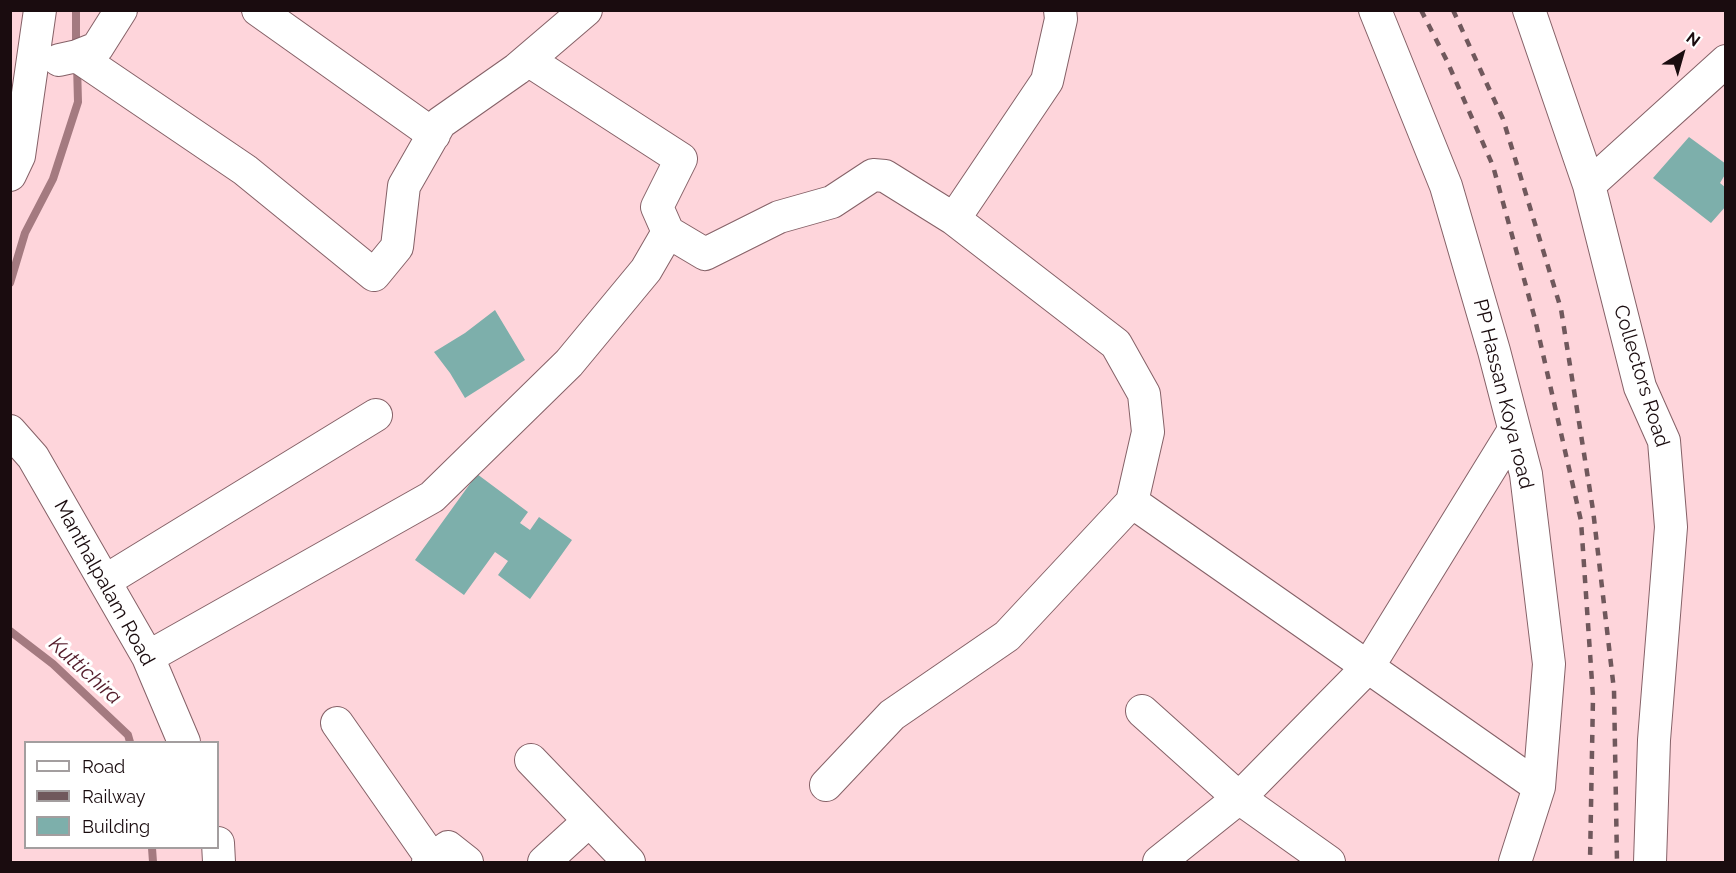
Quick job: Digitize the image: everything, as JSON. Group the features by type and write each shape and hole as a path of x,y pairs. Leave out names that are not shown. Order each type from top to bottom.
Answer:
{"street":[{"path":"10,175 19,156 40,10"},
{"path":"32,66 77,56 97,48 121,10"},
{"path":"258,10 434,135"},
{"path":"77,56 244,170 374,275 397,247 404,186 440,123 517,69 586,10"},
{"path":"954,219 1047,81 1061,19 1060,10"},
{"name":"PP Hassan Koya road","path":"1376,10 1446,186 1494,351 1526,474 1549,664 1539,786 1515,862"},
{"name":"Collectors Road","path":"1529,10 1589,184 1640,387 1664,441 1671,527 1654,740 1650,862"},
{"path":"528,60 681,159 657,207 668,232 705,254 779,217 832,202 873,175 885,176 954,219 1116,344 1144,394 1148,432 1132,502 1007,636 892,715 826,785"},
{"path":"1589,184 1725,61"},
{"path":"148,657 432,497 569,363 646,270 668,232"},
{"path":"105,581 376,415"},
{"path":"1159,862 1239,798 1368,668 1514,430"},
{"name":"Manthalpalam Road","path":"10,431 33,457 148,657 184,741"},
{"path":"1132,502 1539,786"},
{"path":"1143,711 1239,798 1329,862"},
{"path":"337,723 430,861 448,847 467,862"},
{"path":"531,760 629,862"},
{"path":"544,862 589,821"}],"building":[{"path":"1689,137 1726,164 1726,173 1720,183 1726,188 1726,206 1711,223 1653,178"},
{"path":"495,310 525,360 465,398 434,352 465,333"},
{"path":"477,474 528,512 520,523 530,530 539,517 572,540 530,599 498,575 508,561 495,552 464,595 415,560"}],"waterway":[{"name":"Kuttichira","path":"76,10 76,49"},
{"name":"Kuttichira","path":"10,283 25,233 53,179 78,102 77,65"},
{"name":"Kuttichira","path":"10,631 53,664 128,735 130,741"},
{"name":"Kuttichira","path":"152,849 153,862"}],"railway":[{"path":"1421,10 1447,61 1493,166 1535,319 1581,521 1593,697 1590,862"},
{"path":"1453,10 1503,119 1561,309 1593,510 1614,690 1617,862"}]}
